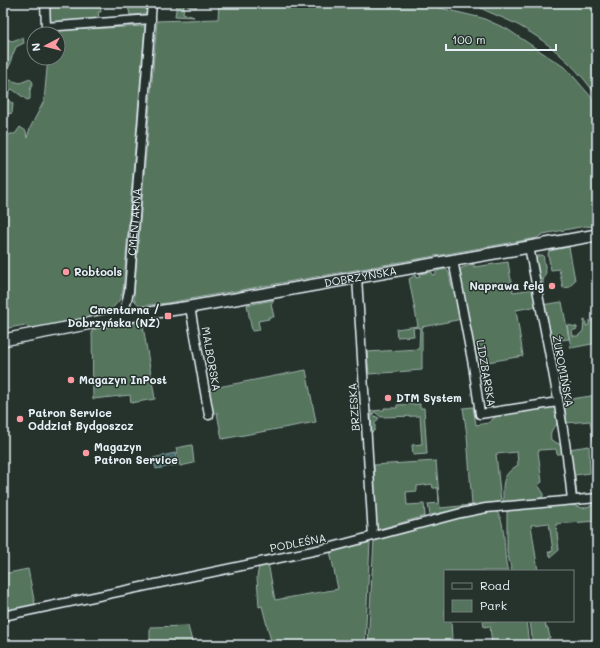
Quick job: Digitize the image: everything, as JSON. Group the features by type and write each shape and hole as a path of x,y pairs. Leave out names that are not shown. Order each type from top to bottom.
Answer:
{"street":[{"path":"45,3 46,27 151,19"},
{"name":"CMENTARNA","path":"124,317 129,291 152,3"},
{"name":"DOBRZYŃSKA","path":"124,317 190,307 597,235"},
{"name":"ŻUROMIŃSKA","path":"529,246 548,352 554,369 558,402 567,450 572,500"},
{"name":"LIDZBARSKA","path":"453,260 473,365 480,414 558,402"},
{"name":"BRZESKA","path":"357,277 373,536"},
{"name":"MALBORSKA","path":"190,307 209,414"},
{"path":"3,340 124,317"},
{"name":"PODLEŚNA","path":"3,616 332,547 486,508 597,498"}],"green space":[{"path":"49,3 100,3 101,12 98,12 99,19 50,22"},
{"path":"138,3 147,3 147,14 130,15 128,6 138,5"},
{"path":"177,3 197,3 196,8 184,5 183,13 194,17 175,16"},
{"path":"219,3 435,3 440,8 482,18 507,29 567,69 597,106 597,227 585,226 543,234 537,238 167,303 140,306 134,300 134,295 157,21 218,19"},
{"path":"525,3 597,3 597,97 571,65 549,46 514,23 477,6"},
{"path":"145,26 123,291 119,301 107,314 30,329 25,325 3,329 3,142 10,134 15,134 20,127 26,131 27,138 30,128 44,101 47,66 66,66 66,30"},
{"path":"23,37 24,43 16,47 11,63 8,68 3,70 3,39 12,41"},
{"path":"3,78 20,83 30,79 33,82 30,90 30,99 27,100 12,89 9,92 8,100 13,104 12,113 3,115"},
{"path":"569,247 575,280 570,287 563,288 559,269 551,270 548,254 549,251"},
{"path":"543,255 546,272 543,281 543,290 539,290 533,257"},
{"path":"508,262 513,292 535,289 538,306 516,310 523,356 476,364 460,272 461,268 474,264 474,267"},
{"path":"446,269 449,273 452,288 454,288 462,319 422,327 422,370 369,374 367,352 419,349 420,327 413,328 414,336 397,337 396,329 418,326 409,279 415,275 416,278 420,277 419,274 432,272 432,275 436,274 436,271"},
{"path":"274,300 271,304 274,317 268,317 269,319 258,321 260,330 252,331 247,305"},
{"path":"562,302 569,339 561,340 562,349 558,350 555,356 554,351 549,348 541,305"},
{"path":"584,320 586,321 586,326 589,325 589,321 596,320 597,343 571,348 567,325 577,327 577,329 572,331 573,336 578,336 583,331"},
{"path":"122,323 148,323 149,325 143,326 155,399 131,403 130,395 93,399 92,329"},
{"path":"306,370 316,422 222,439 217,413 211,414 208,389"},
{"path":"597,395 596,458 590,421 567,423 564,403 565,400"},
{"path":"420,404 420,408 424,408 427,454 413,455 412,445 422,444 420,416 381,417 375,412 372,415 379,418 375,423 375,430 372,432 371,411 384,410 384,408 397,408 397,405"},
{"path":"555,405 557,425 551,431 551,440 563,446 563,454 557,454 556,449 539,450 538,452 542,482 538,485 544,494 541,499 503,502 504,480 508,472 518,465 517,452 496,454 501,501 430,515 428,504 439,503 438,488 433,488 432,484 417,486 417,491 406,492 407,505 424,504 425,516 376,530 374,465 436,461 440,508 472,505 467,435 463,408 473,407 476,425 488,423 499,414"},
{"path":"192,445 194,463 180,466 176,448"},
{"path":"589,446 590,473 575,475 577,496 575,496 569,449"},
{"path":"569,504 583,508 597,504 597,521 556,524 559,550 551,557 548,552 553,551 549,523 531,525 538,570 512,570 507,552 507,511"},
{"path":"494,510 498,514 503,528 508,570 444,570 444,622 451,622 452,640 410,640 410,645 368,645 374,540 470,514"},
{"path":"370,542 365,645 272,645 262,606 259,607 257,577 259,566 268,563 275,600 338,589 330,551"},
{"path":"28,569 35,605 3,612 3,574"},
{"path":"483,622 526,622 529,645 492,645 490,626 484,627"},
{"path":"530,622 545,622 550,638 547,638 548,645 533,645"},
{"path":"188,626 193,645 150,645 150,627"}],"water":[{"path":"175,453 177,465 156,469 153,458"}],"place":[{"name":"Robtools","path":"66,272"},
{"name":"Naprawa felg","path":"552,286"},
{"name":"Cmentarna / Dobrzyńska (NŻ)","path":"168,316"},
{"name":"Magazyn InPost","path":"71,380"},
{"name":"DTM System","path":"388,398"},
{"name":"Patron Service Oddział Bydgoszcz","path":"20,419"},
{"name":"Magazyn Patron Service","path":"86,453"}]}
